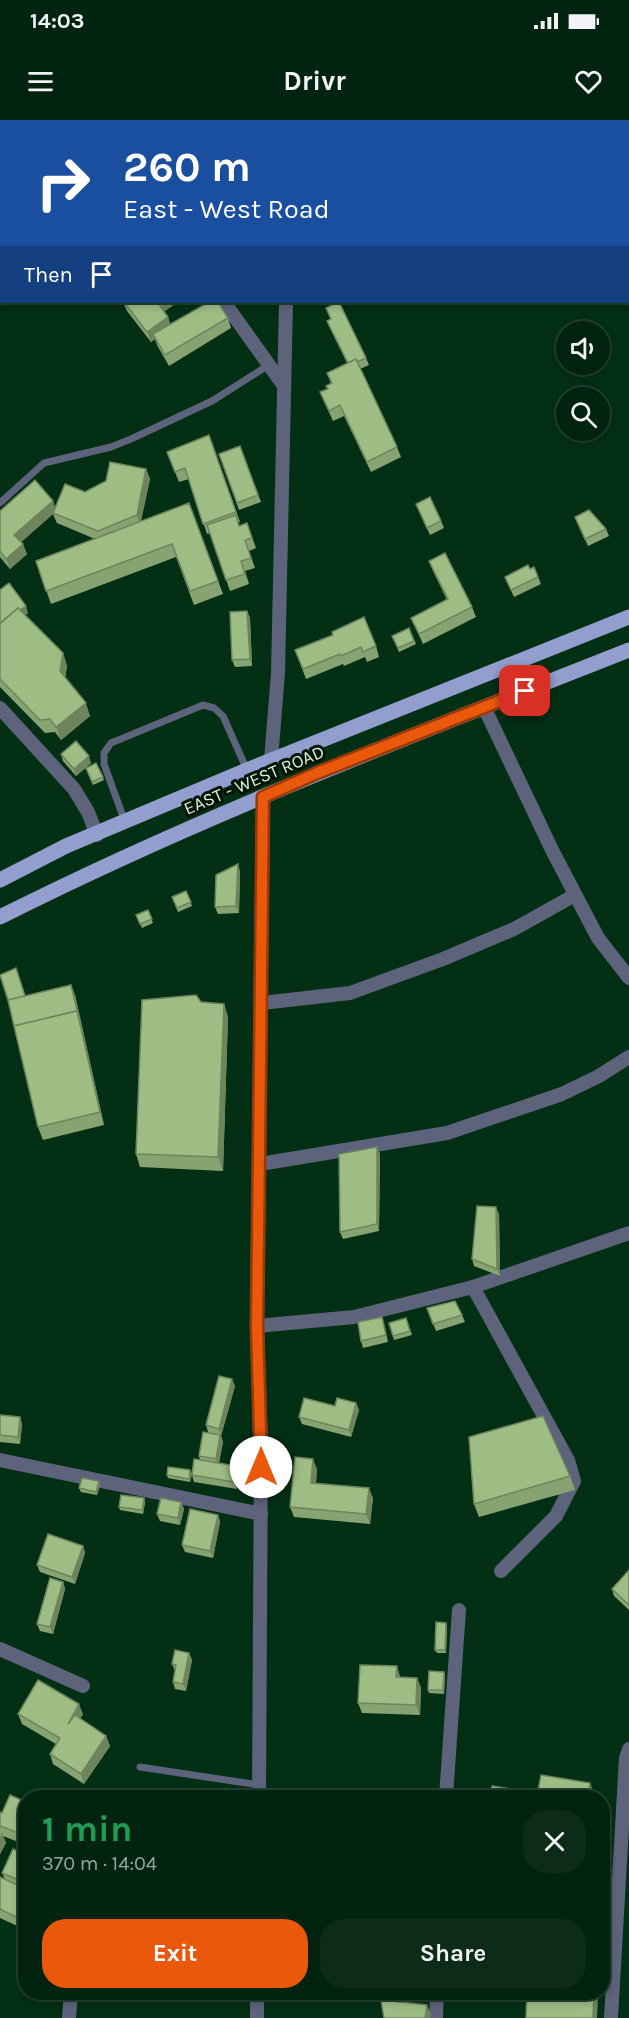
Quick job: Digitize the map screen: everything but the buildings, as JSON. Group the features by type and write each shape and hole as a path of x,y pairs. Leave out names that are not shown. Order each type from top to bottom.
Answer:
{"main road":[{"name":"EAST - WEST ROAD","path":"0,880 66,846 629,616"},
{"name":"EAST - WEST ROAD","path":"0,917 87,873 263,797 629,650"}],"street":[{"path":"225,303 284,386"},
{"path":"272,760 278,673 286,303"},
{"path":"0,708 74,789 88,812 97,835"},
{"path":"484,708 553,852 598,938 629,978"},
{"path":"259,1790 261,1443 257,1326 263,797"},
{"path":"262,1003 351,993 443,959 514,929 575,895"},
{"path":"260,1164 447,1133 562,1094 599,1076 629,1057"},
{"path":"257,1326 354,1317 473,1287 629,1233"},
{"path":"473,1287 568,1460 574,1481 556,1516 501,1571"},
{"path":"0,1460 261,1514"},
{"path":"446,1790 459,1610"},
{"path":"0,1649 83,1686"},
{"path":"611,2018 625,1769 629,1749"},
{"path":"69,2018 70,2000"},
{"path":"256,2018 257,2000"},
{"path":"436,2018 437,2000"}],"lane":[{"path":"0,503 44,463 111,447 131,439 212,401 269,365"},
{"path":"125,822 104,764 104,753 111,743 203,705 214,708 223,716 248,770"},
{"path":"140,1767 254,1790"}],"route":[{"path":"261,1467 257,1326 263,797 317,773 525,691"}]}
